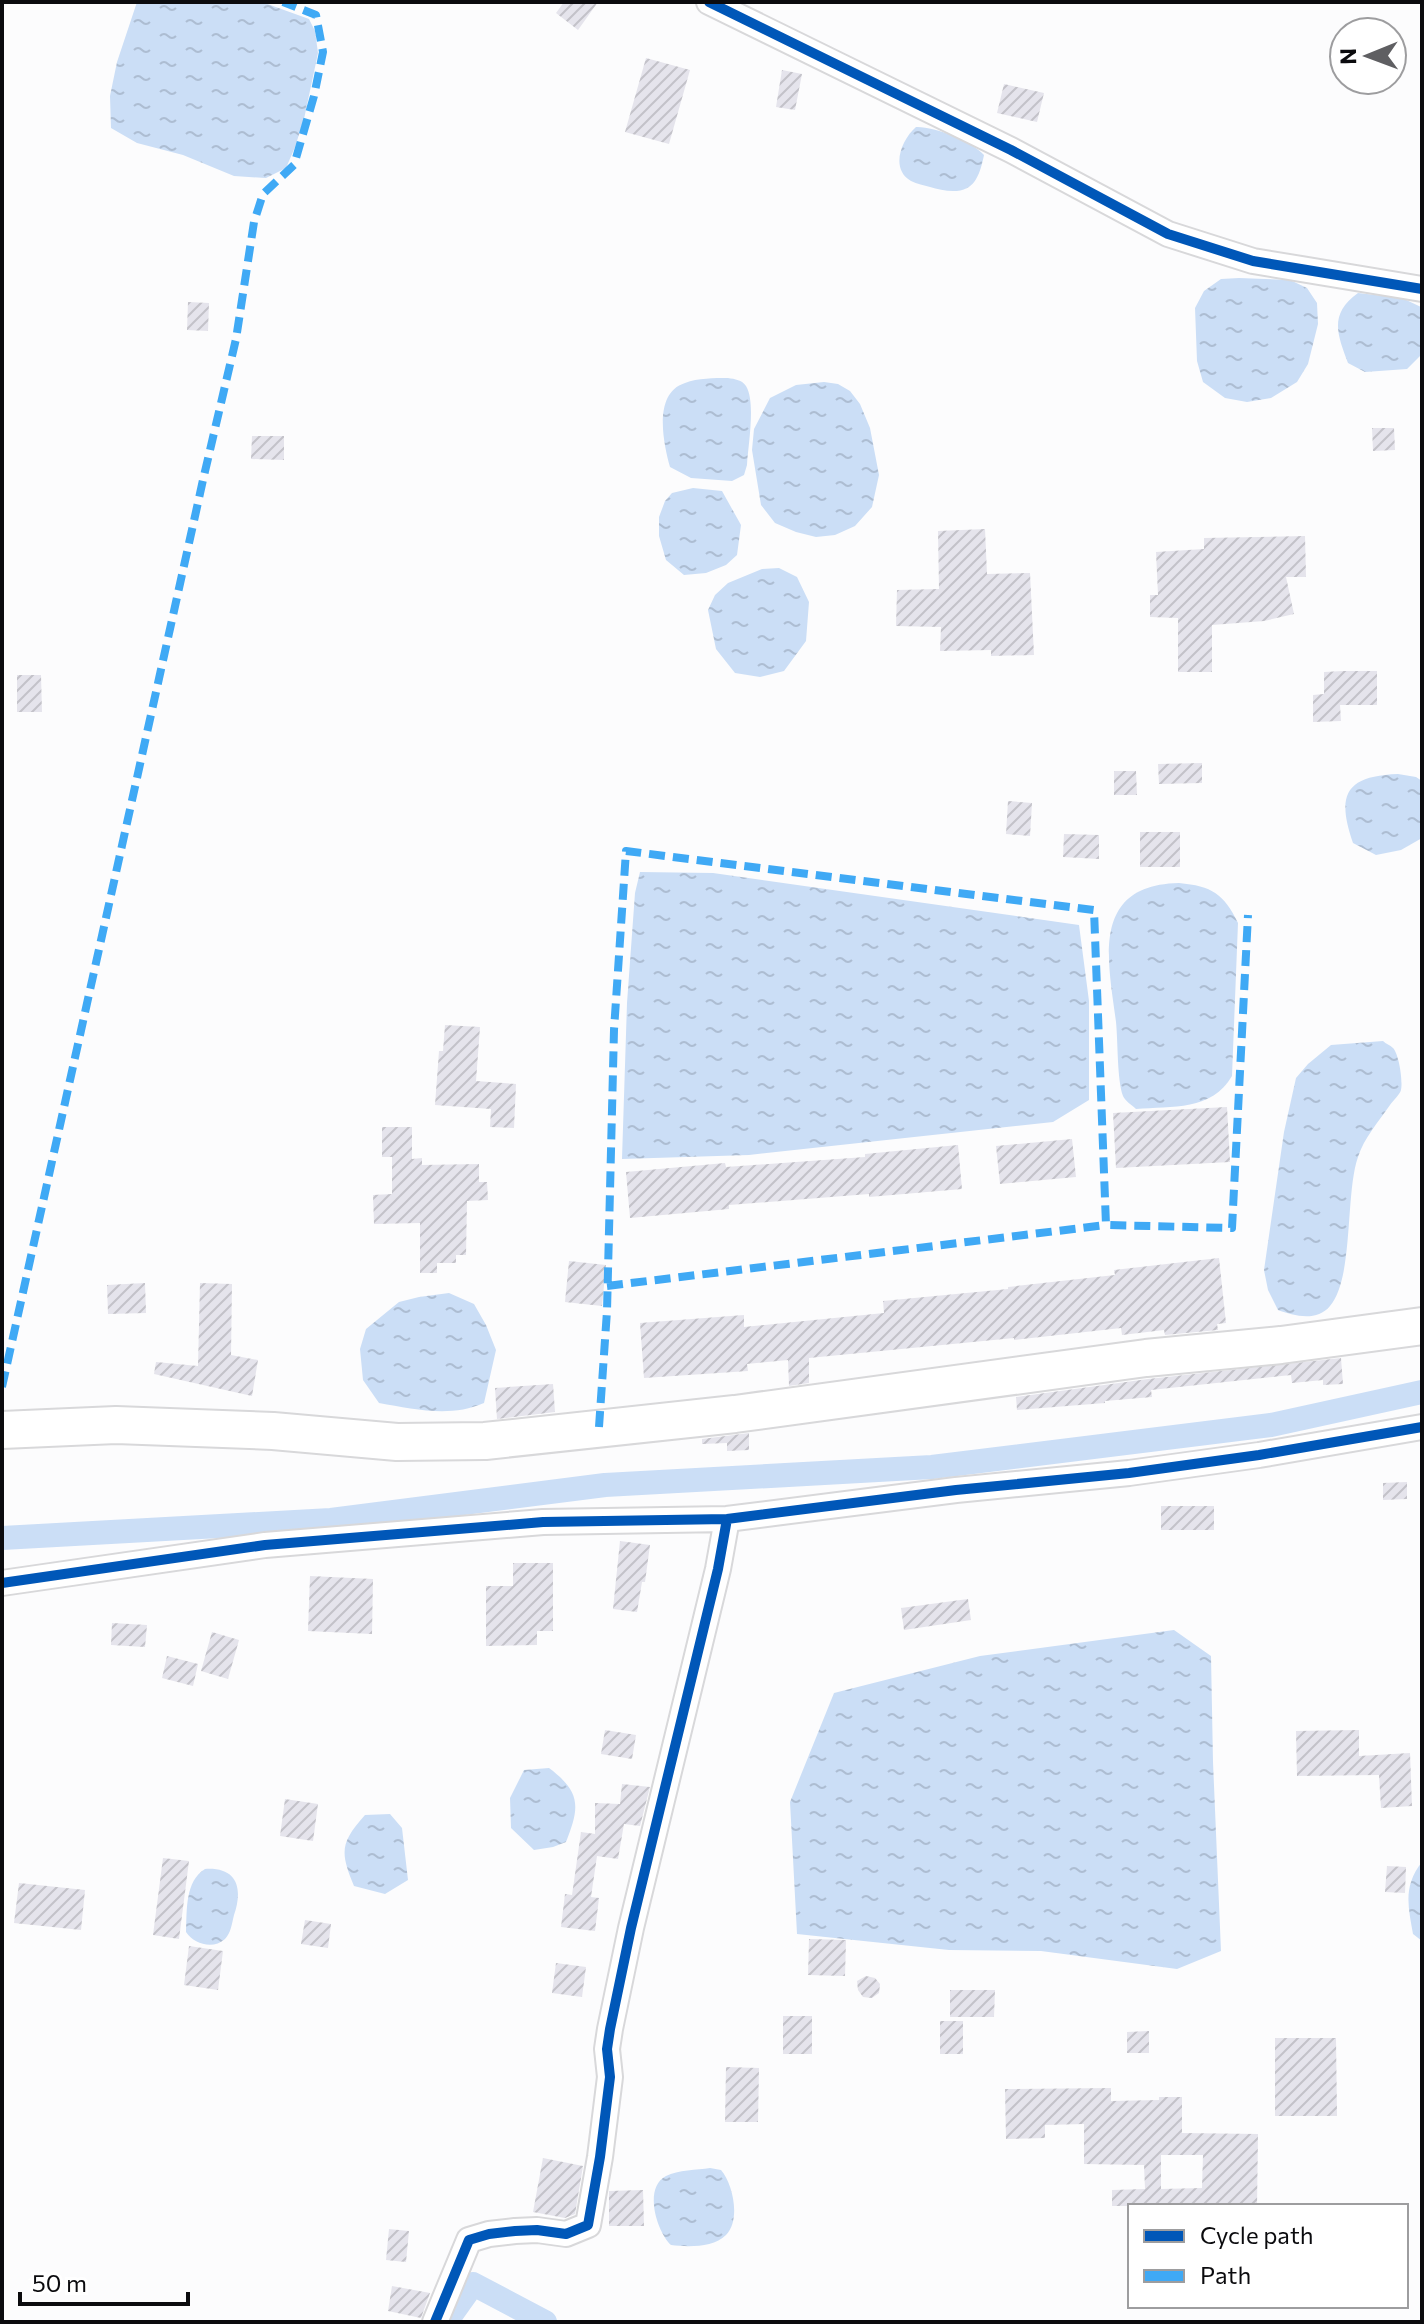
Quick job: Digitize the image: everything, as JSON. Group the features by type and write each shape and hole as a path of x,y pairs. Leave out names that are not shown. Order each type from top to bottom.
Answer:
{"street":[{"path":"709,2 1011,150 1168,234 1253,261 1422,289"},
{"path":"2,1430 131,1425 273,1431 397,1442 485,1441 735,1414 1130,1360 1281,1345 1422,1326"},
{"path":"2,1583 280,1543 543,1522 727,1519 956,1490 1129,1473 1274,1453 1422,1427"},
{"path":"435,2322 469,2240 515,2231 566,2234 588,2225 610,2077 607,2049 610,2029 631,1928 718,1569 727,1519"}],"water":[{"path":"137,2 262,2 309,19 315,31 318,53 304,119 286,168 266,178 234,176 183,155 137,143 111,128 110,96 117,62"},
{"path":"916,127 952,135 984,155 971,186 958,191 944,190 916,183 905,176 899,162 900,154 906,139"},
{"path":"1221,279 1290,280 1307,288 1317,303 1318,324 1308,364 1297,382 1271,398 1247,402 1225,398 1203,382 1197,361 1195,308 1204,291"},
{"path":"1358,293 1402,298 1421,307 1422,354 1407,369 1365,372 1348,363 1339,334 1339,317"},
{"path":"728,378 744,384 751,402 744,475 732,481 691,478 670,467 663,432 664,407 675,388 685,383"},
{"path":"838,384 850,391 860,404 870,428 879,475 872,507 855,526 835,535 816,537 775,523 761,505 752,450 754,429 770,398 796,385"},
{"path":"693,488 722,491 741,525 737,555 726,565 706,573 684,575 666,560 659,536 659,517 672,493"},
{"path":"779,568 797,577 809,602 806,641 784,671 760,677 735,673 716,649 708,610 715,595 728,583 762,569"},
{"path":"1398,774 1422,781 1422,838 1401,850 1376,855 1353,843 1346,800 1356,784"},
{"path":"640,872 713,873 1079,925 1089,1001 1089,1100 1053,1122 749,1155 622,1159 627,1003 635,893"},
{"path":"1179,883 1200,886 1216,893 1228,905 1238,923 1232,1076 1214,1096 1202,1101 1136,1109 1124,1098 1121,1089 1110,975 1111,930 1118,912 1130,897 1150,887"},
{"path":"1383,1041 1393,1048 1397,1056 1401,1090 1368,1136 1358,1157 1346,1256 1338,1293 1325,1311 1312,1316 1298,1316 1278,1310 1268,1290 1264,1270 1284,1132 1296,1078 1331,1045"},
{"path":"449,1293 474,1304 496,1350 484,1403 445,1411 379,1403 363,1380 360,1349 366,1329 399,1302"},
{"path":"1174,1630 1211,1656 1221,1951 1177,1969 1041,1951 949,1950 797,1934 790,1802 834,1693 980,1656"},
{"path":"549,1768 572,1793 574,1819 566,1842 534,1850 511,1828 510,1798 524,1770"},
{"path":"390,1814 402,1828 408,1880 385,1894 354,1886 345,1856 351,1833 365,1815"},
{"path":"1422,1862 1422,1941 1413,1934 1408,1896 1412,1879"},
{"path":"205,1869 216,1869 231,1876 238,1897 229,1934 220,1942 209,1945 186,1932 190,1888"},
{"path":"710,2168 721,2170 729,2184 734,2202 731,2228 721,2239 707,2244 671,2245 657,2221 654,2200 659,2182 676,2172"}],"building":[{"path":"564,2 598,2 578,30 556,13"},
{"path":"646,58 690,70 669,144 625,132"},
{"path":"782,70 802,74 795,110 776,107"},
{"path":"1004,84 1044,93 1037,122 997,113"},
{"path":"188,302 209,303 208,331 187,330"},
{"path":"1372,428 1394,428 1395,450 1373,451"},
{"path":"252,436 284,436 284,460 251,459"},
{"path":"985,529 987,574 1030,573 1034,655 991,656 991,650 940,651 941,627 896,626 897,590 939,589 938,531"},
{"path":"1305,536 1306,577 1286,577 1294,614 1264,621 1212,625 1212,672 1178,672 1178,618 1150,617 1150,595 1158,595 1156,552 1204,549 1204,538"},
{"path":"1377,671 1377,705 1340,705 1341,721 1313,722 1313,695 1324,694 1324,672"},
{"path":"17,675 41,675 42,712 17,712"},
{"path":"1202,763 1202,783 1159,784 1158,764"},
{"path":"1114,771 1136,771 1137,795 1114,795"},
{"path":"1008,801 1032,803 1030,836 1006,834"},
{"path":"1140,832 1180,832 1180,867 1140,867"},
{"path":"1064,834 1099,835 1099,859 1063,857"},
{"path":"445,1025 480,1027 476,1081 516,1084 514,1128 490,1127 491,1109 435,1105 439,1051 443,1051"},
{"path":"1227,1107 1230,1162 1116,1168 1113,1113"},
{"path":"382,1127 412,1127 412,1159 422,1158 422,1165 479,1164 479,1182 487,1182 488,1200 467,1201 466,1255 456,1255 456,1263 437,1263 437,1273 420,1273 420,1223 374,1224 373,1195 392,1194 392,1157 382,1157"},
{"path":"1072,1139 1076,1177 1000,1184 996,1146"},
{"path":"958,1145 962,1189 729,1205 729,1209 630,1218 626,1172 725,1163 726,1167 865,1157 865,1154"},
{"path":"1219,1258 1226,1323 1217,1324 1218,1330 1165,1335 1164,1330 1122,1335 1121,1328 809,1358 809,1383 789,1386 788,1360 747,1364 748,1371 644,1378 640,1323 744,1315 744,1327 884,1313 883,1301 1008,1289 1115,1275 1114,1270"},
{"path":"569,1261 606,1265 602,1306 565,1302"},
{"path":"145,1283 146,1313 108,1314 107,1285"},
{"path":"200,1283 232,1284 231,1355 258,1360 252,1396 154,1374 156,1362 198,1366"},
{"path":"1341,1358 1343,1384 1323,1385 1323,1380 1292,1383 1291,1375 1151,1390 1152,1397 1017,1410 1016,1397"},
{"path":"553,1384 555,1412 497,1419 495,1388"},
{"path":"749,1433 749,1450 727,1451 727,1443 702,1444 702,1439"},
{"path":"1407,1482 1407,1499 1383,1500 1383,1483"},
{"path":"1161,1506 1214,1506 1214,1530 1161,1530"},
{"path":"620,1541 650,1545 637,1612 613,1609"},
{"path":"513,1563 553,1563 553,1631 537,1631 537,1645 486,1646 486,1586 513,1586"},
{"path":"310,1576 373,1579 372,1634 308,1631"},
{"path":"968,1599 971,1620 904,1630 901,1608"},
{"path":"112,1623 147,1625 145,1647 111,1645"},
{"path":"212,1632 239,1640 228,1679 201,1671"},
{"path":"167,1656 198,1664 193,1686 162,1678"},
{"path":"605,1730 636,1735 632,1759 601,1754"},
{"path":"1359,1730 1359,1756 1410,1753 1412,1806 1381,1808 1379,1775 1297,1776 1296,1731"},
{"path":"622,1784 650,1787 640,1826 624,1824 618,1859 597,1856 591,1897 599,1898 595,1931 561,1927 565,1894 572,1895 581,1832 595,1834 595,1803 620,1804"},
{"path":"285,1799 318,1804 313,1841 280,1836"},
{"path":"163,1858 189,1861 179,1939 153,1935"},
{"path":"1387,1866 1406,1867 1405,1893 1385,1892"},
{"path":"19,1883 85,1890 81,1930 14,1923"},
{"path":"305,1920 331,1924 328,1948 301,1944"},
{"path":"809,1939 846,1940 845,1976 808,1975"},
{"path":"189,1946 223,1951 218,1990 184,1985"},
{"path":"556,1963 586,1967 582,1997 552,1993"},
{"path":"866,1976 875,1978 880,1984 879,1993 872,1998 863,1997 858,1990 857,1981"},
{"path":"950,1990 995,1990 994,2017 950,2017"},
{"path":"783,2016 812,2016 812,2054 783,2054"},
{"path":"940,2021 963,2021 963,2054 940,2054"},
{"path":"1149,2031 1149,2053 1127,2053 1127,2032"},
{"path":"1275,2038 1336,2038 1337,2116 1275,2116"},
{"path":"726,2067 759,2068 758,2122 725,2122"},
{"path":"1111,2088 1111,2101 1182,2097 1182,2133 1258,2134 1257,2204 1112,2206 1112,2190 1145,2189 1144,2165 1084,2164 1084,2124 1045,2125 1045,2138 1006,2139 1005,2089","holes":["1161,2155 1203,2155 1202,2188 1161,2189"]},
{"path":"543,2158 583,2166 575,2214 565,2218 533,2212"},
{"path":"643,2190 644,2226 609,2226 609,2191"},
{"path":"389,2229 409,2231 406,2262 386,2260"},
{"path":"392,2286 430,2293 421,2318 388,2311"}],"waterway":[{"path":"2,1538 331,1520 605,1485 932,1467 1271,1425 1422,1392"},
{"path":"446,2322 473,2284 545,2322"}],"marked path":[{"path":"2,1387 236,339 254,222 263,194 294,165 323,52 316,15 283,2"},
{"path":"599,1427 607,1311 614,1030 626,851 1094,910 1106,1225 1232,1228 1248,915"},
{"path":"607,1286 1106,1225"}],"cycle path":[{"path":"709,2 1011,150 1168,234 1253,261 1422,289"},
{"path":"2,1583 265,1545 543,1522 727,1519 956,1490 1129,1473 1422,1427"},
{"path":"435,2322 469,2240 515,2231 566,2234 588,2225 610,2077 607,2049 610,2029 631,1928 718,1569 727,1519"}]}
